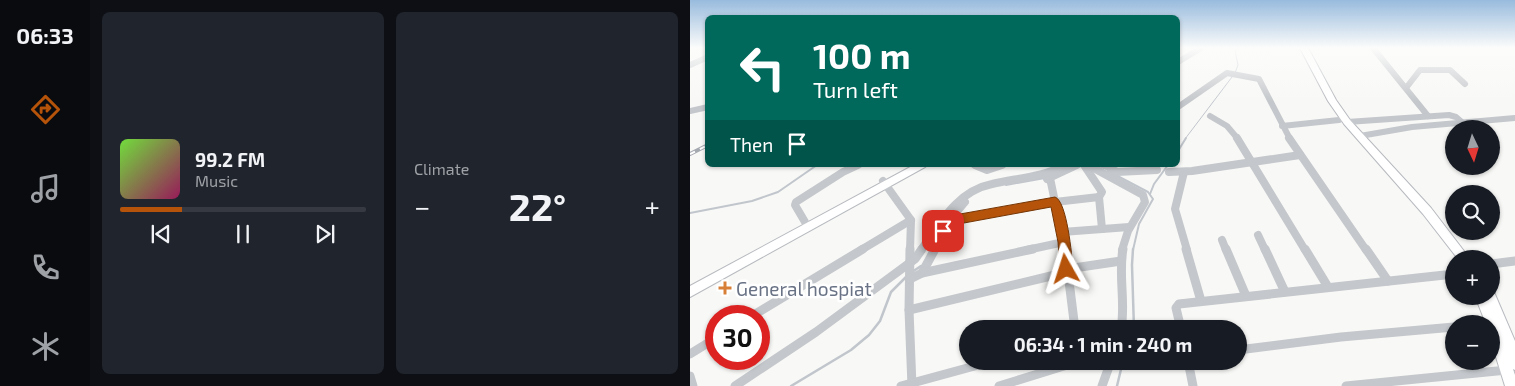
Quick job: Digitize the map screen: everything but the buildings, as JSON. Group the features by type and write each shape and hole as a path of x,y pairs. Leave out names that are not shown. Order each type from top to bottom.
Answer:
{"main road":[{"path":"1307,66 1318,88 1343,121 1450,250"},
{"path":"1314,66 1343,121 1360,136 1427,211 1458,250"},
{"path":"690,292 910,167"},
{"path":"690,285 805,222 918,167"},
{"path":"1494,305 1508,339 1512,386"},
{"path":"1500,342 1511,366"}],"street":[{"path":"1388,66 1428,116"},
{"path":"1406,88 1417,72 1426,70 1450,70 1466,84"},
{"path":"1180,106 1232,74 1259,79 1282,126 1300,155 1388,281"},
{"path":"690,111 705,108"},
{"path":"1210,116 1232,130 1328,288"},
{"path":"1282,126 1428,116 1453,116 1459,120"},
{"path":"1494,120 1515,118"},
{"path":"1360,136 1412,127 1445,124"},
{"path":"1169,172 1184,172 1300,155"},
{"path":"805,222 795,205 796,202 854,167"},
{"path":"980,167 987,170 996,167"},
{"path":"735,386 816,332 910,265 920,254 948,211 966,195 990,184 1035,177 1062,167"},
{"path":"922,272 949,221 963,203 981,193 1050,178 1073,167"},
{"path":"1085,167 1102,192 1100,197 1102,229"},
{"path":"1092,167 1142,195 1144,202 1129,227 1120,261 1124,311 1122,320"},
{"path":"1108,167 1117,172 1157,170"},
{"path":"1184,172 1175,209 1201,301"},
{"path":"1050,178 1064,242 1074,320"},
{"path":"884,183 911,220 908,385 961,370"},
{"path":"949,221 1055,202 1100,197"},
{"path":"770,305 911,220"},
{"path":"1062,232 1129,227"},
{"path":"1258,235 1285,292"},
{"path":"1222,240 1246,296"},
{"path":"910,278 922,272 1064,242"},
{"path":"909,310 1056,274 1066,269 1120,261"},
{"path":"1500,263 1515,261"},
{"path":"1179,320 1177,306 1201,301 1445,275"},
{"path":"1247,349 1341,336 1445,328"},
{"path":"690,354 705,345"},
{"path":"1346,386 1511,366"},
{"path":"999,386 1051,370"},
{"path":"1102,386 1107,370"},
{"path":"1190,370 1193,386"},
{"path":"690,376 693,386"}],"waterway":[{"path":"1235,73 1238,66"},
{"path":"1185,139 1232,77"},
{"path":"1180,148 1186,138"},
{"path":"690,213 752,201 778,192 814,167"},
{"path":"1150,194 1154,184 1167,167"},
{"path":"1108,171 1148,192 1153,199 1139,224 1133,250"},
{"path":"1006,185 1045,178"},
{"path":"930,249 938,233"},
{"path":"1133,249 1134,320"},
{"path":"912,272 921,266"},
{"path":"791,386 851,350 869,335 880,321 891,292 906,277"},
{"path":"1117,386 1121,370"}],"railway":[{"path":"690,154 705,146"}],"place":[{"name":"General hospiat","path":"725,288"}],"route":[{"path":"943,231 949,221 1055,202 1064,242 1066,269"}]}
